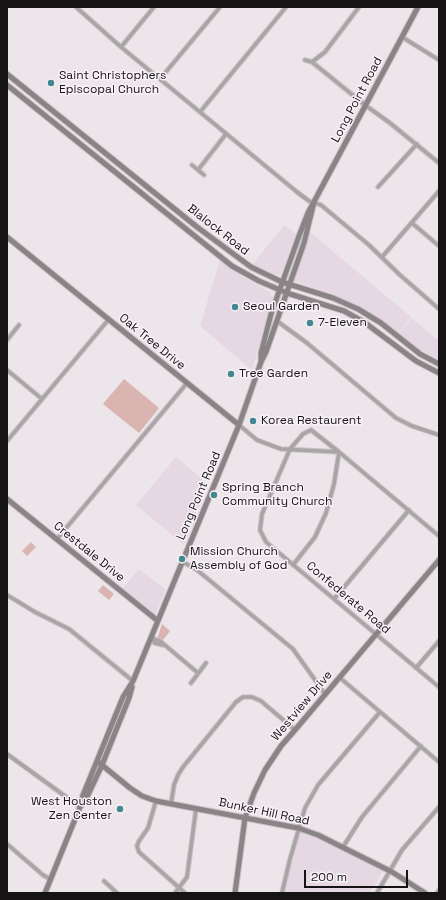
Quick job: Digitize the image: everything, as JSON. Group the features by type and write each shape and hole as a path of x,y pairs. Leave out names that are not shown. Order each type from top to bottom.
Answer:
{"main road":[{"name":"Long Point Road","path":"261,362 261,353 279,290 299,236 314,202 418,7"},
{"name":"Blalock Road","path":"7,74 197,227 251,267 282,282 346,303 370,315 420,354 439,364"},
{"name":"Blalock Road","path":"7,85 226,260 259,281 279,290 344,311 364,322 416,361 439,373"},
{"path":"20,95 26,88"},
{"path":"64,131 70,124"},
{"path":"113,170 118,162"},
{"path":"156,205 160,197"},
{"name":"Long Point Road","path":"80,807 88,797 102,765 129,698 133,682 150,639 239,425 290,285 304,243 314,202"},
{"path":"191,233 197,227"},
{"name":"Oak Tree Drive","path":"7,237 239,425"},
{"path":"226,260 232,254"},
{"path":"344,311 346,303"},
{"path":"389,340 394,334"},
{"name":"Crestdale Drive","path":"7,498 56,540 158,621"},
{"name":"Westview Drive","path":"235,893 245,818 254,793 265,770 281,746 439,560"},
{"name":"Long Point Road","path":"45,893 80,807 96,761 124,697 133,682"},
{"name":"Bunker Hill Road","path":"96,761 136,792 156,801 298,828 318,835 390,871 425,893"}],"street":[{"path":"76,7 121,47 297,192 309,201 321,205 369,245 400,275 439,309"},
{"path":"121,47 154,7"},
{"path":"160,79 220,7"},
{"path":"200,112 286,7"},
{"path":"312,62 325,52 359,7"},
{"path":"402,37 439,60"},
{"path":"305,60 312,62 439,163"},
{"path":"198,170 226,134"},
{"path":"378,187 417,144"},
{"path":"192,165 204,175"},
{"path":"382,257 439,191"},
{"path":"412,223 437,241 439,246"},
{"path":"7,441 109,319"},
{"path":"277,321 307,343 396,418 412,426 439,435"},
{"path":"7,340 19,325"},
{"path":"7,370 42,399"},
{"path":"56,540 187,383"},
{"name":"Oak Tree Drive","path":"239,425 257,440 281,449 338,452"},
{"path":"290,449 303,434 311,430 439,536"},
{"name":"Confederate Road","path":"290,449 262,514 260,530 266,542 439,687"},
{"path":"293,565 315,537 326,513 334,484 338,452"},
{"path":"334,600 409,510"},
{"path":"183,562 197,570 293,649 325,694"},
{"path":"7,595 35,612 69,629 133,682"},
{"path":"150,639 160,641 198,673"},
{"path":"416,668 439,641"},
{"path":"191,683 206,663"},
{"path":"339,677 439,762"},
{"path":"171,804 174,785 183,767 236,702 243,697 252,697 261,701 295,730"},
{"path":"282,893 298,828 305,808 318,785 380,712"},
{"path":"343,847 362,817 421,746"},
{"path":"7,754 80,807"},
{"path":"156,801 148,828 138,841 137,846 139,852 185,893"},
{"path":"377,893 402,850 439,807"},
{"path":"175,893 187,877 196,809"},
{"path":"7,844 50,880"},
{"path":"104,881 117,893"}],"shaded area":[{"path":"284,225 296,234 280,276 253,264"},
{"path":"310,232 411,317 398,334 370,313 344,299 294,281"},
{"path":"220,260 247,279 270,292 273,298 252,370 200,326"},
{"path":"412,318 439,341 439,360 419,349 399,334"},
{"path":"124,379 159,408 139,433 103,404"},
{"path":"231,428 184,545 136,505 176,457 208,484"},
{"path":"31,542 36,547 27,556 22,551"},
{"path":"139,569 166,590 155,615 122,589"},
{"path":"103,585 114,594 109,600 98,591"},
{"path":"162,624 170,631 163,640 158,638"},
{"path":"300,832 317,837 383,871 370,893 284,893"}],"place":[{"name":"Saint Christophers Episcopal Church","path":"51,83"},
{"name":"Seoul Garden","path":"235,307"},
{"name":"7-Eleven","path":"310,323"},
{"name":"Tree Garden","path":"231,374"},
{"name":"Korea Restaurent","path":"253,421"},
{"name":"Spring Branch Community Church","path":"214,495"},
{"name":"Mission Church Assembly of God","path":"182,559"},
{"name":"West Houston Zen Center","path":"120,809"}]}
